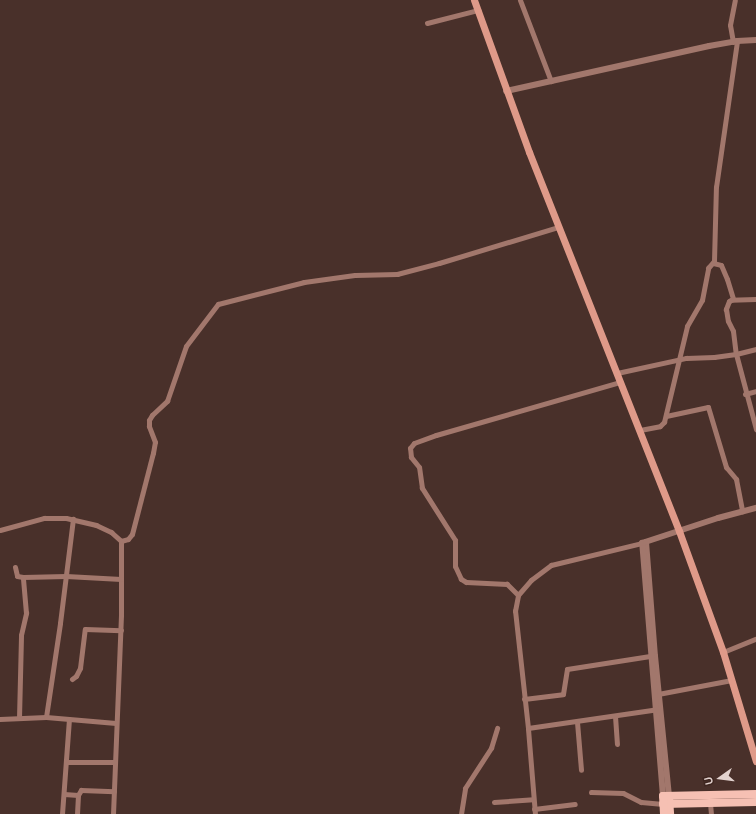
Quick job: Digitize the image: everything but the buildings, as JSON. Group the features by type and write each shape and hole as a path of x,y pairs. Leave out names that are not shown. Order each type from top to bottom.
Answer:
{"main road":[{"path":"474,0 506,91 558,227 679,531 723,652 756,762"},
{"path":"666,800 756,794"},
{"path":"666,800 710,803 756,802"},
{"path":"664,814 666,800"},
{"path":"666,800 670,814"}],"street":[{"path":"520,0 551,81"},
{"path":"640,430 660,426 666,416 687,326 702,300 708,268 713,263 715,254 716,187 735,41 730,25 735,0"},
{"path":"428,23 478,10"},
{"path":"506,91 735,41 756,40"},
{"path":"121,541 128,539 132,534 153,453 155,442 149,426 149,420 152,415 167,401 186,346 218,304 304,282 355,275 397,274 439,263 558,227"},
{"path":"713,263 721,265 728,279 733,299"},
{"path":"756,299 733,299 729,301 726,309 728,320 733,331 736,354 745,394 756,429"},
{"path":"617,373 679,360 736,354 756,349"},
{"path":"518,595 507,584 466,582 461,579 455,566 455,540 422,488 419,467 411,457 410,448 414,443 436,435 620,382"},
{"path":"745,394 756,391"},
{"path":"666,416 708,407 726,467 734,476 738,484 742,511"},
{"path":"575,804 534,812 528,728 515,611 518,595 531,580 550,565 644,542 756,508"},
{"path":"0,530 44,518 59,517 96,525 111,532 121,541 120,630 113,814"},
{"path":"46,717 73,519"},
{"path":"591,792 623,793 641,802 666,800 650,656 644,542"},
{"path":"644,542 658,694 657,709"},
{"path":"15,567 17,576 23,577 66,576 121,579"},
{"path":"19,718 21,635 26,613 23,577"},
{"path":"72,679 76,676 80,668 85,630 120,630"},
{"path":"723,652 756,639"},
{"path":"524,699 563,694 567,669 650,656"},
{"path":"658,694 732,680"},
{"path":"528,728 577,722 657,709"},
{"path":"615,716 617,744"},
{"path":"0,719 46,717 116,723"},
{"path":"62,814 69,719"},
{"path":"577,722 582,770"},
{"path":"461,814 465,788 488,754 497,728"},
{"path":"66,762 114,762"},
{"path":"77,814 78,795 83,790 114,791"},
{"path":"64,794 78,795"},
{"path":"494,802 533,799"},
{"path":"710,803 711,814"}]}
